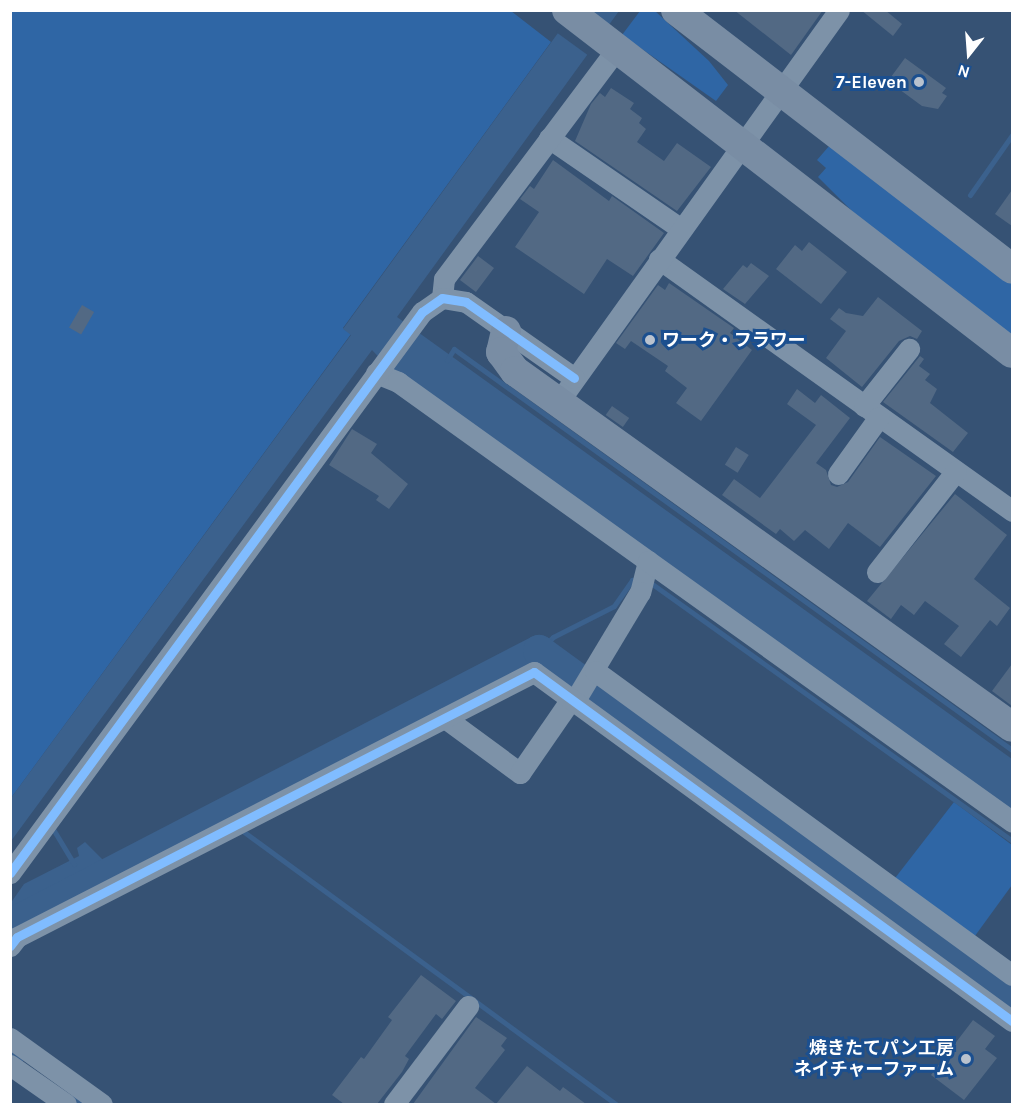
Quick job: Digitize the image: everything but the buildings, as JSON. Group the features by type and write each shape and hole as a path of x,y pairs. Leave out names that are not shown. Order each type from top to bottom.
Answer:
{"street":[{"path":"676,10 1012,269"},
{"path":"567,391 680,228 744,145 839,10"},
{"path":"569,12 1012,353"},
{"path":"10,873 380,366 411,325 442,298 444,279 549,138 611,46"},
{"path":"549,138 680,228"},
{"path":"659,259 1012,511"},
{"path":"442,298 466,302 506,330 501,344 504,359 567,391 1012,727"},
{"path":"838,474 909,349"},
{"path":"380,366 645,574 1012,822"},
{"path":"877,572 956,471"},
{"path":"445,718 520,773 594,674 645,574"},
{"path":"10,946 17,937 534,672 575,699 1012,1021"},
{"path":"594,674 1012,975"},
{"path":"394,1104 468,1006"},
{"path":"10,1038 102,1104"},
{"path":"10,1065 66,1104"}],"shaded area":[{"path":"11,11 511,11 551,42 343,328 351,334 11,798"},
{"path":"574,11 619,11 397,317 1012,759 1012,812 388,367 372,350 11,841 11,798 351,335 343,329"},
{"path":"640,11 655,11 709,61 728,85 716,101 622,35"},
{"path":"830,145 1012,283 1012,340 871,230 818,177 826,168 817,160"},
{"path":"954,802 1012,845 1012,885 972,940 892,882"},
{"path":"85,842 104,861 123,862 129,873 14,930 11,927 10,904 24,884 79,856 77,848"}],"pier":[{"path":"572,11 609,28 589,56 556,32"}],"waterway":[{"path":"970,195 1012,135"},
{"path":"447,360 454,349 1012,750"},
{"path":"539,651 553,637 614,606 632,580 639,579"},
{"path":"648,581 1012,841"},
{"path":"10,925 539,651 1012,995"},
{"path":"53,829 74,864"},
{"path":"240,829 616,1104"},
{"path":"10,1052 20,1060"},
{"path":"71,1097 82,1104"}],"cycle path":[{"path":"10,873 422,312 442,298 466,302 574,378"},
{"path":"10,946 17,937 534,672 1012,1021"}],"place":[{"name":"7-Eleven","path":"919,82"},
{"name":"ワーク・フラワー","path":"650,340"},
{"name":"焼きたてパン工房 ネイチャーファーム","path":"966,1059"}]}
